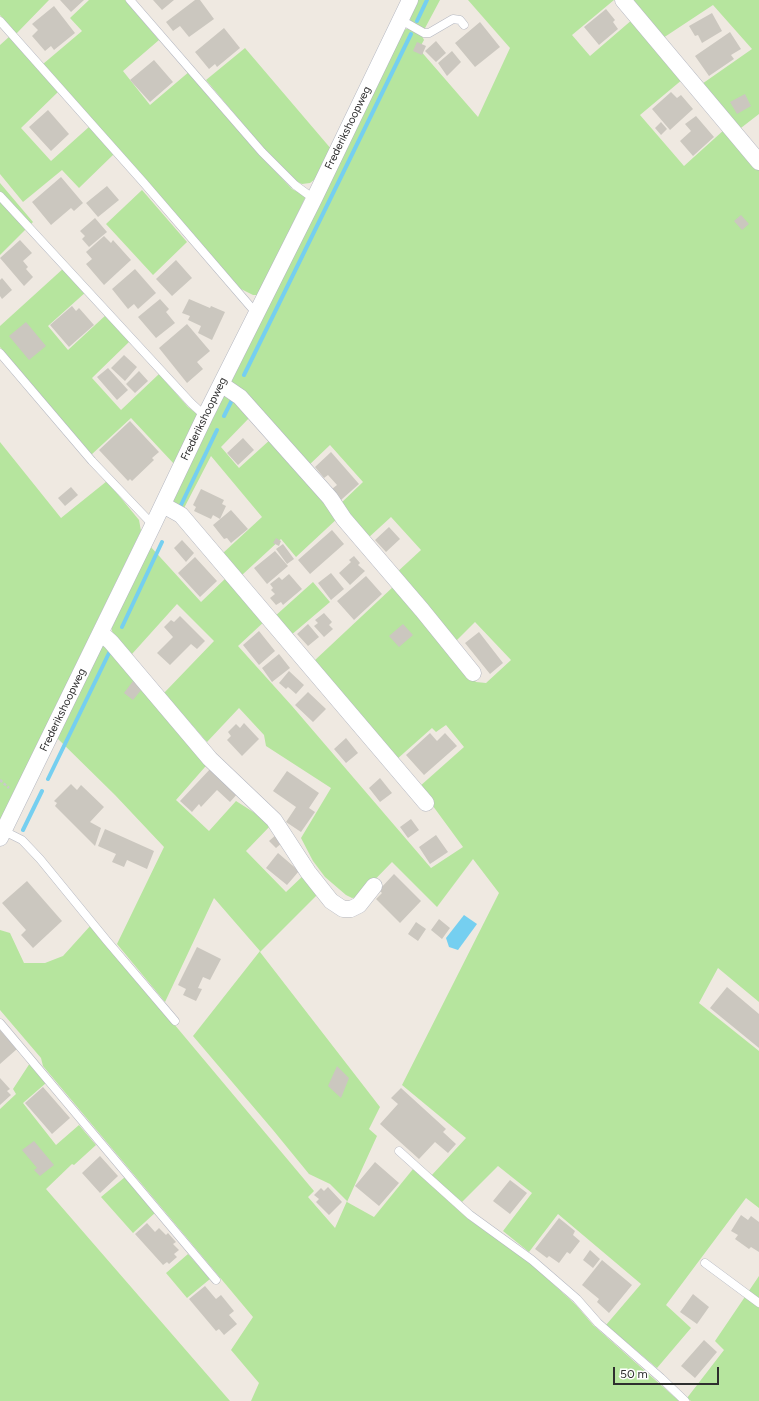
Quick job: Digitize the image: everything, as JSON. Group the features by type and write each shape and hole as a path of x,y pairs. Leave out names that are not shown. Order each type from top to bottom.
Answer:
{"street":[{"name":"Frederikshoopweg","path":"2,834 154,525 205,416 314,199 410,0"},
{"path":"623,0 759,162"},
{"path":"221,384 240,396 330,498 344,518 473,673"},
{"path":"163,505 181,515 426,803"},
{"path":"101,633 111,642 210,759 274,820 308,872 331,901 343,909 351,910 359,904 374,886"}],"lane":[{"path":"130,0 262,152 295,185 314,199"},
{"path":"401,20 424,33 429,33 453,19 460,20 464,25"},
{"path":"0,21 144,183 256,313"},
{"path":"0,196 191,403 205,416"},
{"path":"0,353 92,461 154,525"},
{"path":"2,834 22,840 40,859 107,941 175,1020"},
{"path":"0,1023 216,1280"},
{"path":"398,1151 470,1215 532,1260 577,1299 598,1323 685,1401"},
{"path":"705,1263 759,1303"}],"green space":[{"path":"0,0 49,0 16,34 0,15"},
{"path":"89,0 125,0 159,40 123,71 150,105 190,71 259,154 292,189 306,196 260,292 257,295 253,295 235,286 43,64 82,31 70,18"},
{"path":"418,0 440,0 424,30 410,20"},
{"path":"468,0 614,0 572,35 590,56 633,19 683,79 640,115 684,166 725,129 759,167 759,1002 718,968 699,1003 759,1051 759,1208 746,1198 666,1305 691,1328 657,1368 606,1325 641,1284 558,1214 529,1252 503,1231 532,1193 498,1166 462,1202 431,1176 466,1138 402,1085 499,893 473,859 437,907 392,862 358,897 352,898 346,895 325,877 313,861 301,838 331,788 266,746 264,735 239,708 207,742 164,693 214,641 177,604 132,654 112,631 112,625 150,546 201,602 228,576 266,620 238,646 292,706 431,868 463,847 419,787 464,747 446,725 436,732 432,728 396,760 314,661 394,586 476,682 486,683 511,660 475,622 453,644 395,574 421,550 391,517 367,539 339,505 363,482 330,445 307,467 232,385 231,380 403,30 410,28 422,36 424,40 419,49 478,117 510,48"},
{"path":"628,0 759,0 759,114 737,131 699,86 752,49 713,5 660,40"},
{"path":"10,36 59,91 21,128 51,161 90,126 114,154 79,188 62,170 23,202 0,174 0,45"},
{"path":"245,48 332,150 314,180 310,183 302,184 293,180 269,155 206,80"},
{"path":"0,183 33,222 0,255"},
{"path":"142,190 187,242 153,275 106,224"},
{"path":"65,267 87,291 48,326 68,350 107,314 130,341 92,378 121,410 159,374 188,407 200,416 175,465 131,418 91,455 0,347 0,326"},
{"path":"225,393 252,415 221,447 239,468 272,438 339,517 296,557 281,539 242,575 223,553 262,517 211,456 182,512 172,502"},
{"path":"0,442 61,518 107,481 139,520 141,531 0,820"},
{"path":"313,582 330,602 290,636 274,617"},
{"path":"103,644 212,759 176,800 209,831 236,801 272,824 246,851 286,892 306,873 322,890 260,952 380,1107 369,1129 377,1136 347,1202 374,1217 413,1169 467,1218 528,1261 576,1305 593,1325 679,1401 251,1401 259,1383 231,1350 253,1317 43,1066 41,1058 0,1010 0,930 10,933 24,963 45,963 63,956 91,925 314,1191 308,1197 335,1228 347,1201 330,1184 309,1174 193,1036 260,951 214,898 165,1002 117,944 164,847 115,795 57,738"},
{"path":"30,1063 46,1083 23,1103 56,1145 79,1125 96,1145 74,1165 72,1164 46,1189 230,1401 0,1401 0,1109 16,1094 13,1089"},
{"path":"125,1177 156,1212 133,1233 101,1197"},
{"path":"188,1254 210,1279 187,1298 166,1273"},
{"path":"759,1276 759,1401 691,1401 687,1398 724,1350 715,1341"}],"water":[{"path":"464,915 477,924 458,950 449,947 446,938"}],"building":[{"path":"60,0 84,0 71,12"},
{"path":"153,0 174,0 162,10"},
{"path":"195,0 200,0 214,19 189,37 180,26 173,31 166,22"},
{"path":"54,6 75,33 54,50 51,46 45,51 32,36 38,30 32,24"},
{"path":"606,9 615,20 613,22 618,29 599,45 584,27"},
{"path":"712,13 722,31 702,43 698,35 695,36 689,26"},
{"path":"480,22 500,47 475,67 455,43"},
{"path":"224,28 240,48 217,67 215,64 209,69 195,52"},
{"path":"730,32 741,49 731,55 734,59 709,76 695,56"},
{"path":"436,41 446,53 436,62 425,51"},
{"path":"417,42 426,46 422,55 413,51"},
{"path":"452,51 461,62 447,76 438,63"},
{"path":"154,60 173,82 150,102 130,80"},
{"path":"671,92 677,98 681,95 693,109 670,130 652,109"},
{"path":"745,94 751,106 737,114 730,102"},
{"path":"48,110 69,134 51,151 29,127"},
{"path":"696,116 714,137 693,156 680,141 691,131 685,124"},
{"path":"661,122 667,129 661,135 655,128"},
{"path":"61,177 83,203 74,211 71,208 51,225 32,202"},
{"path":"107,186 119,200 98,217 86,203"},
{"path":"741,215 749,224 742,230 734,221"},
{"path":"95,218 107,232 89,247 82,239 85,236 80,231"},
{"path":"104,236 111,243 113,240 131,260 104,285 86,264 92,259 86,252"},
{"path":"20,240 32,253 23,261 28,267 26,269 33,277 24,286 0,258"},
{"path":"176,260 192,278 172,296 156,279"},
{"path":"135,269 156,293 138,309 134,304 128,309 112,289"},
{"path":"2,278 12,290 2,299 0,296 0,280"},
{"path":"160,299 169,309 166,312 175,323 156,338 138,317"},
{"path":"189,299 210,308 211,306 225,312 212,340 198,333 201,326 188,320 190,316 182,313"},
{"path":"72,306 76,311 79,308 94,325 69,347 50,325"},
{"path":"26,322 46,346 29,360 9,336"},
{"path":"187,324 210,351 197,362 203,369 187,383 159,348"},
{"path":"124,355 137,367 125,381 111,368"},
{"path":"108,368 128,390 117,400 97,377"},
{"path":"139,371 148,381 135,393 126,384"},
{"path":"130,421 159,452 152,458 154,460 132,481 130,479 128,481 99,450"},
{"path":"243,438 254,450 238,465 227,453"},
{"path":"331,452 359,484 341,500 332,489 337,485 328,475 324,478 315,467"},
{"path":"71,487 78,495 65,506 58,498"},
{"path":"201,489 224,500 222,504 226,506 220,519 213,515 211,519 194,511 196,507 193,505"},
{"path":"231,510 248,529 231,543 227,538 224,539 213,525"},
{"path":"389,527 400,539 386,552 375,540"},
{"path":"332,530 344,544 310,574 298,560"},
{"path":"276,538 281,541 279,546 273,543"},
{"path":"182,540 194,553 186,562 174,548"},
{"path":"283,544 294,559 287,564 276,549"},
{"path":"275,551 288,566 267,584 254,568"},
{"path":"354,556 360,563 358,565 365,571 350,585 339,573 351,562 349,560"},
{"path":"195,557 217,581 200,597 178,573"},
{"path":"331,573 344,589 331,600 318,583"},
{"path":"289,574 302,589 283,605 281,602 276,605 270,598 275,594 271,590 273,588 270,584 279,577 282,580"},
{"path":"366,576 382,594 354,620 337,601"},
{"path":"324,613 332,622 329,625 333,629 324,637 314,626 318,623 315,620"},
{"path":"180,616 205,641 197,649 191,644 170,665 157,653 173,637 164,627 171,620 174,622"},
{"path":"308,624 319,637 308,646 297,634"},
{"path":"403,624 413,635 399,647 389,636"},
{"path":"259,631 275,651 259,665 243,645"},
{"path":"479,632 503,663 490,674 465,643"},
{"path":"279,654 290,668 272,682 262,668"},
{"path":"289,671 304,685 296,694 288,687 286,689 279,683"},
{"path":"133,681 142,689 133,700 124,693"},
{"path":"308,692 326,709 313,722 295,705"},
{"path":"244,723 259,739 242,756 227,740 231,736 228,732 236,724 240,728"},
{"path":"430,733 437,741 445,733 457,746 424,775 406,755"},
{"path":"346,738 358,753 346,763 334,749"},
{"path":"212,767 239,792 230,802 217,790 201,807 199,804 192,812 180,801"},
{"path":"287,771 319,793 309,808 315,812 301,832 286,822 296,807 273,791"},
{"path":"380,778 392,793 380,802 369,788"},
{"path":"71,784 77,790 81,785 104,807 90,822 101,828 95,846 55,806 57,803 54,801"},
{"path":"411,819 419,830 408,838 400,827"},
{"path":"105,829 154,851 147,869 127,860 124,867 112,862 116,854 98,846"},
{"path":"277,834 284,841 276,848 269,841"},
{"path":"436,835 448,852 430,864 419,847"},
{"path":"278,853 299,871 287,885 266,868"},
{"path":"394,874 421,901 400,923 376,899 382,893 379,890"},
{"path":"27,881 62,921 33,948 21,935 26,930 2,903"},
{"path":"439,919 450,928 442,939 431,930"},
{"path":"416,922 426,929 418,941 408,934"},
{"path":"197,947 221,959 210,980 203,977 198,988 202,989 196,1001 183,995 186,989 178,985"},
{"path":"727,987 759,1014 759,1048 710,1008"},
{"path":"0,1030 17,1049 0,1064"},
{"path":"337,1066 349,1078 341,1098 328,1086"},
{"path":"0,1078 10,1089 7,1091 11,1095 0,1105"},
{"path":"43,1087 70,1118 52,1134 25,1103"},
{"path":"401,1088 446,1129 443,1132 456,1144 448,1153 435,1142 419,1159 380,1124 398,1104 391,1098"},
{"path":"34,1141 54,1165 40,1176 34,1170 37,1168 22,1150"},
{"path":"100,1156 118,1176 100,1193 82,1173"},
{"path":"375,1162 399,1183 379,1206 355,1186"},
{"path":"510,1180 527,1193 510,1214 493,1201"},
{"path":"328,1187 342,1202 329,1215 316,1202 319,1199 314,1195 321,1188 324,1191"},
{"path":"741,1215 748,1220 751,1216 759,1222 759,1252 751,1247 749,1249 735,1239 738,1235 731,1231"},
{"path":"559,1218 575,1231 573,1235 580,1241 570,1254 567,1252 559,1263 549,1256 547,1258 535,1249"},
{"path":"147,1223 155,1232 159,1228 166,1235 168,1233 176,1242 173,1244 179,1250 174,1254 177,1257 169,1264 167,1262 163,1265 135,1234"},
{"path":"590,1250 600,1259 593,1268 583,1260"},
{"path":"602,1260 632,1285 609,1313 597,1302 599,1299 582,1285"},
{"path":"205,1286 216,1299 221,1295 234,1311 229,1315 237,1324 224,1335 219,1329 216,1331 189,1299"},
{"path":"693,1294 709,1307 697,1324 680,1312"},
{"path":"704,1340 717,1352 695,1378 681,1366"}],"waterway":[{"path":"417,21 427,0"},
{"path":"244,375 411,34"},
{"path":"224,416 233,398"},
{"path":"181,505 217,430"},
{"path":"122,627 162,542"},
{"path":"48,779 110,651"},
{"path":"23,830 42,791"}]}
